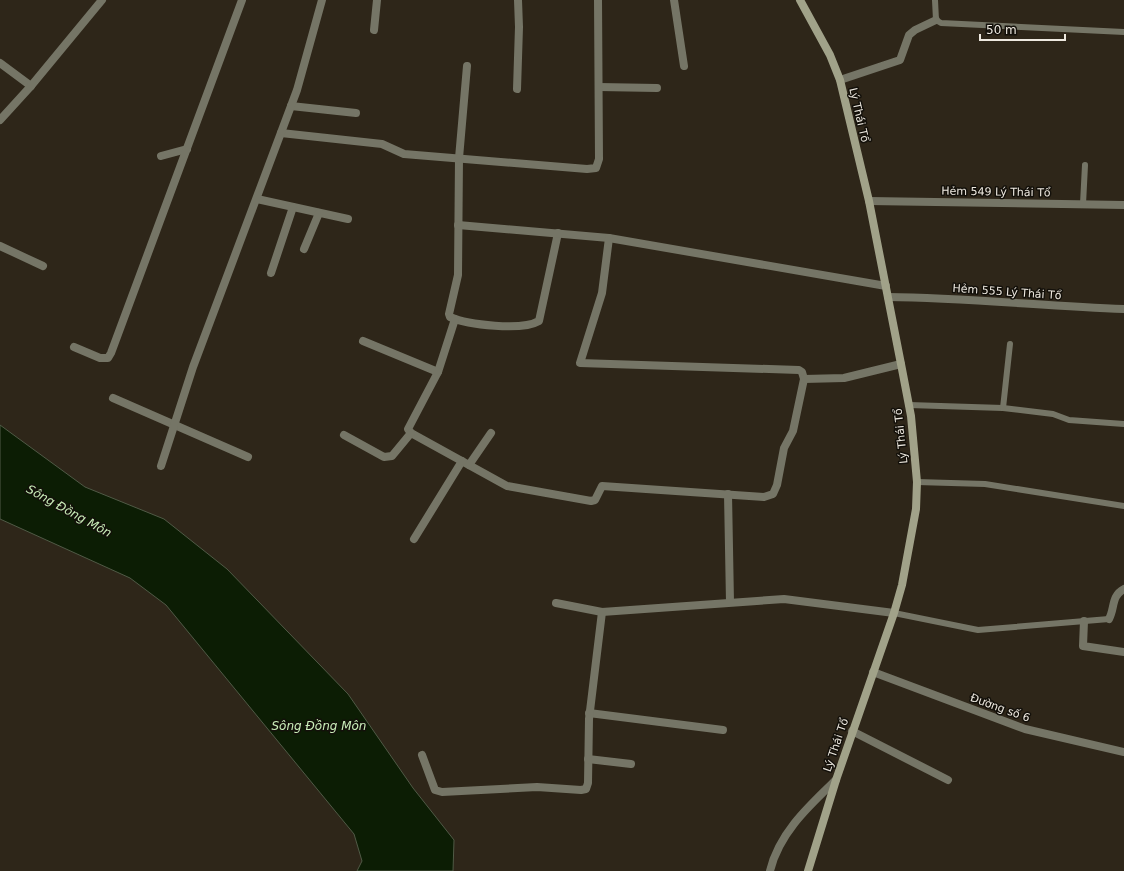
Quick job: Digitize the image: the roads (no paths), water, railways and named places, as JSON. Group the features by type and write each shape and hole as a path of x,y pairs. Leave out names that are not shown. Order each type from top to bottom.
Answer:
{"main road":[{"name":"Lý Thái Tổ","path":"800,0 830,55 840,80 868,201 909,405 917,482 916,509 902,585 894,613 852,731 808,871"}],"street":[{"path":"0,120 31,86 102,0"},
{"path":"74,347 100,358 108,358 111,352 242,0"},
{"path":"161,466 193,367 291,106 322,0"},
{"path":"374,30 377,0"},
{"path":"517,89 519,27 518,0"},
{"path":"282,132 386,145 397,152 404,154 587,169 596,168 599,160 598,0"},
{"path":"674,0 684,66"},
{"path":"840,80 900,60 909,35 915,30 936,20"},
{"path":"0,63 31,86"},
{"path":"467,66 459,158 458,275 449,314 450,317 454,319 510,328 534,324 539,321 558,233"},
{"path":"599,87 657,88"},
{"path":"291,106 356,113"},
{"path":"161,156 187,149"},
{"path":"257,199 348,219"},
{"name":"Hẻm 549 Lý Thái Tổ","path":"868,201 1124,205"},
{"path":"271,273 293,207"},
{"path":"304,249 319,213"},
{"path":"458,225 609,238 886,286"},
{"path":"454,319 438,372 408,429 411,433 508,486 591,501 595,500 602,486 764,497 773,494 777,485 784,448 793,431 804,379 802,372 795,369 580,363 602,293 609,238"},
{"path":"0,246 44,266"},
{"name":"Hẻm 555 Lý Thái Tổ","path":"888,297 936,298 996,303 1124,309"},
{"path":"363,341 438,372"},
{"path":"804,379 844,378 901,364"},
{"path":"113,398 248,457"},
{"path":"344,435 384,457 389,457 392,456 411,433"},
{"path":"414,540 466,463 491,433"},
{"path":"728,494 730,602"},
{"path":"1109,619 1114,599 1118,593 1124,589"},
{"path":"556,603 602,612 730,602 798,600 894,613"},
{"path":"422,755 432,785 435,790 442,792 537,787 581,790 586,789 588,783 589,712 602,612"},
{"path":"1084,621 1083,646 1124,652"},
{"name":"Đường số 6","path":"873,672 1025,729 1124,752"},
{"path":"589,712 723,730"},
{"path":"852,731 948,780"},
{"path":"588,759 631,764"},
{"path":"770,871 783,840 801,814 836,780"}],"lane":[{"path":"935,0 936,20 941,23 1124,32"},
{"path":"1083,204 1085,165"},
{"path":"1003,408 1010,344"},
{"path":"909,405 1003,408 1053,414 1069,420 1124,424"},
{"path":"917,482 985,484 1124,506"},
{"path":"894,613 978,630 1109,619"}],"water":[{"name":"Sông Đồng Môn","path":"0,425 85,487 164,519 227,569 348,694 413,788 454,840 453,871 357,871 362,861 354,834 166,605 130,578 0,519"}]}
